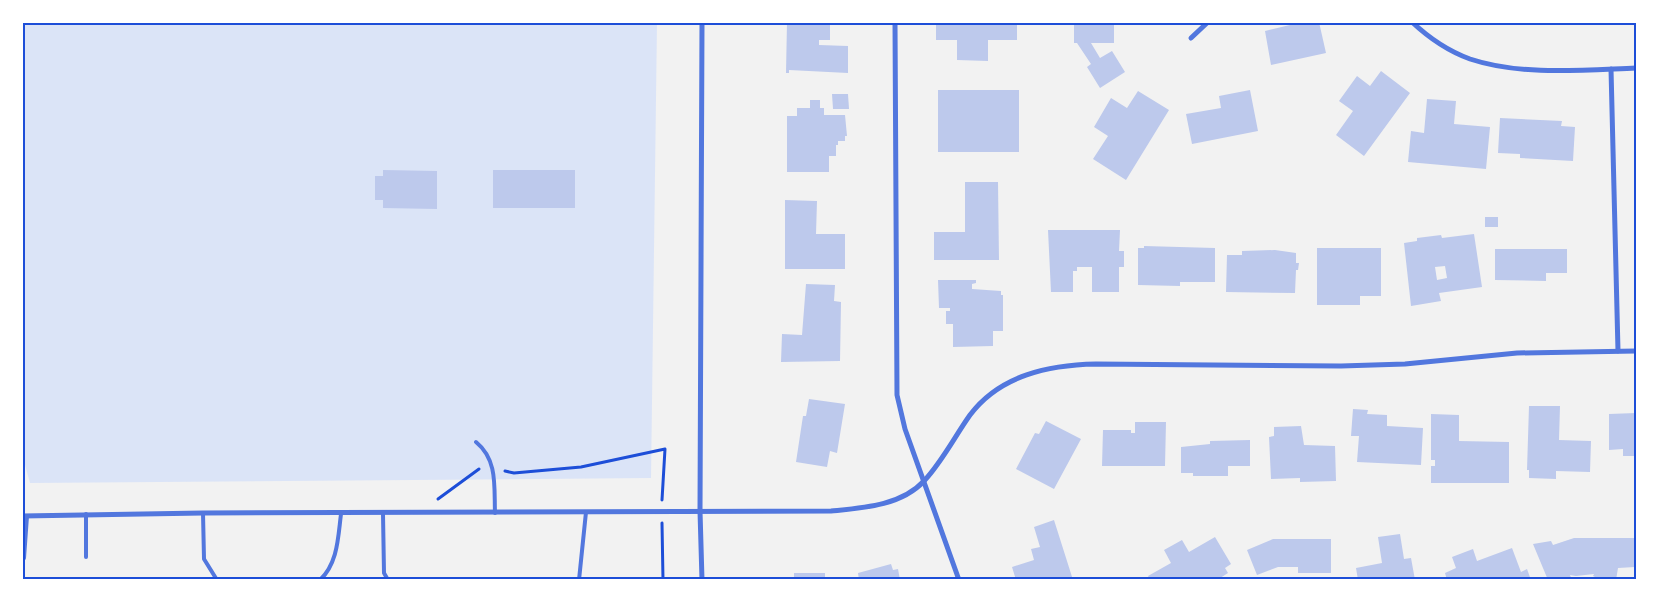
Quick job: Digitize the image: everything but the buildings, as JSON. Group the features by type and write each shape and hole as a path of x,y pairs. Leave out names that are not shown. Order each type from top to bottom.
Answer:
{"street":[{"path":"702,22 700,511 702,580"},
{"path":"895,22 897,395 905,429 959,580"},
{"path":"1191,38 1208,22"},
{"path":"1412,22 1440,45 1470,59 1505,66 1539,69 1636,68"},
{"path":"1611,69 1618,351"},
{"path":"25,516 203,513 383,514 419,512 831,511 863,508 891,502 924,482 972,413 993,393 1016,378 1038,370 1065,364 1341,366 1404,364 1517,353 1636,351"}],"lane":[{"path":"476,442 486,450 494,468 495,513"},
{"path":"579,580 586,512"},
{"path":"203,513 204,560 217,580"},
{"path":"86,514 86,557"},
{"path":"320,580 328,572 337,550 341,514"},
{"path":"383,514 384,573 388,580"},
{"path":"24,558 25,516"}],"path":[{"path":"419,512 480,468 494,468 514,473 581,467 666,449 662,512 663,580"}],"shaded area":[{"path":"22,23 657,23 651,478 30,483 22,454"}]}
